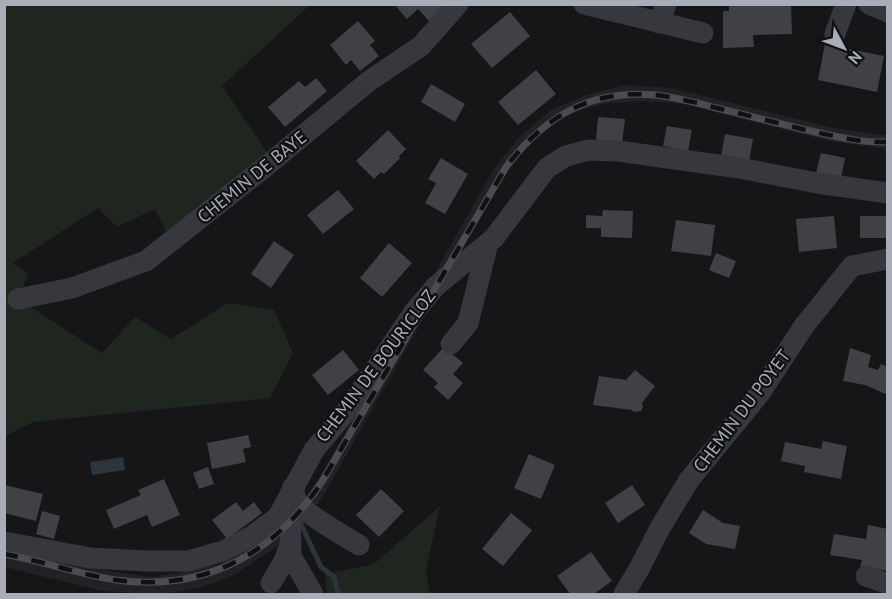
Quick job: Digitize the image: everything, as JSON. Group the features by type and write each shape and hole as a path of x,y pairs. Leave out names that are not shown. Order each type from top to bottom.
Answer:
{"street":[{"name":"CHEMIN DE BAYE","path":"18,299 72,288 146,261 266,167 369,81 421,46 458,4"},
{"path":"584,4 663,14 703,33"},
{"path":"835,34 846,4"},
{"path":"869,4 888,12"},
{"name":"CHEMIN DE BOURICLOZ","path":"4,542 91,558 188,561 223,550 252,536 278,517 314,450 349,408 414,312 436,286 494,238 547,168 566,156 589,150 618,151 739,168 817,183 888,193"},
{"path":"451,344 468,323 488,243"},
{"name":"CHEMIN DU POYET","path":"624,594 689,480 760,393 804,326 852,266 888,259"},
{"path":"291,490 303,508 359,545"},
{"path":"291,490 291,556 313,594"},
{"path":"271,583 290,545"},
{"path":"866,576 888,584"}],"shaded area":[{"path":"5,5 310,5 222,86 267,152 167,234 155,209 117,227 98,208 13,263 28,274 18,299 102,353 135,317 171,339 228,303 274,310 293,353 270,398 33,422 5,436"},
{"path":"624,85 671,88 830,127 880,135 887,134 887,149 829,141 684,104 640,101 604,104 584,109 556,121 525,149 501,181 326,491 306,521 283,542 234,575 202,587 165,594 98,590 5,567 4,548 95,569 153,577 220,564 257,544 286,521 312,491 492,172 519,137 551,110 586,95"},
{"path":"123,457 125,470 92,475 90,462"},
{"path":"440,506 426,571 430,594 327,594 325,574 374,564"}],"building":[{"path":"394,4 441,4 443,7 429,21 418,9 407,19"},
{"path":"729,4 791,4 792,34 753,35 754,47 723,48 723,11 729,11"},
{"path":"510,12 530,36 492,68 471,44"},
{"path":"358,21 375,41 370,45 379,56 360,71 351,60 346,65 330,45"},
{"path":"825,44 884,56 877,92 818,80"},
{"path":"536,70 556,94 518,125 498,102"},
{"path":"316,78 327,91 285,127 268,107 299,81 305,87"},
{"path":"431,84 465,104 455,122 421,102"},
{"path":"598,117 625,119 622,143 596,141"},
{"path":"667,126 692,130 688,151 663,146"},
{"path":"388,130 406,149 384,174 381,172 374,179 356,161"},
{"path":"725,134 753,139 749,161 721,156"},
{"path":"821,153 845,158 841,179 816,173"},
{"path":"441,158 468,174 445,214 425,203 436,183 428,179"},
{"path":"338,190 354,209 323,234 307,215"},
{"path":"603,210 633,211 632,238 601,237 601,228 586,228 586,215 602,216"},
{"path":"834,216 837,248 799,252 796,219"},
{"path":"860,216 888,216 888,238 860,238"},
{"path":"676,220 715,225 711,256 671,251"},
{"path":"274,241 294,255 271,288 251,274"},
{"path":"389,243 412,263 382,297 360,278"},
{"path":"716,253 736,261 729,278 709,270"},
{"path":"444,347 463,363 453,374 463,383 448,400 434,387 438,383 423,370"},
{"path":"850,348 871,355 868,367 878,370 881,364 888,367 888,395 865,385 843,381"},
{"path":"343,350 359,370 328,395 312,375"},
{"path":"635,370 655,386 642,403 641,411 634,412 593,405 599,376 626,380"},
{"path":"248,435 251,447 243,449 246,462 212,469 207,443"},
{"path":"823,441 847,446 841,479 804,472 805,466 781,461 785,442 821,449"},
{"path":"529,454 555,465 541,499 514,488"},
{"path":"208,467 214,484 199,489 193,473"},
{"path":"164,479 180,515 152,527 147,515 114,529 106,510 141,495 138,490"},
{"path":"4,485 43,494 36,521 4,513"},
{"path":"632,485 645,505 618,523 605,503"},
{"path":"381,489 404,511 379,537 356,515"},
{"path":"236,502 243,511 254,502 262,513 227,539 212,520"},
{"path":"703,510 723,523 740,526 735,549 706,544 689,533"},
{"path":"42,511 60,516 54,539 36,534"},
{"path":"511,513 532,530 503,566 482,549"},
{"path":"868,525 888,529 887,571 860,566 862,560 830,555 834,534 866,539"},
{"path":"591,552 612,581 594,594 570,594 557,576"}],"waterway":[{"path":"300,522 321,567 334,577 338,594"}],"railway":[{"path":"4,554 116,580 148,582 179,580 208,573 235,562 260,547 283,529 323,480 506,167 536,134 570,110 610,97 631,94 655,95 686,100 834,136 888,142"}]}
